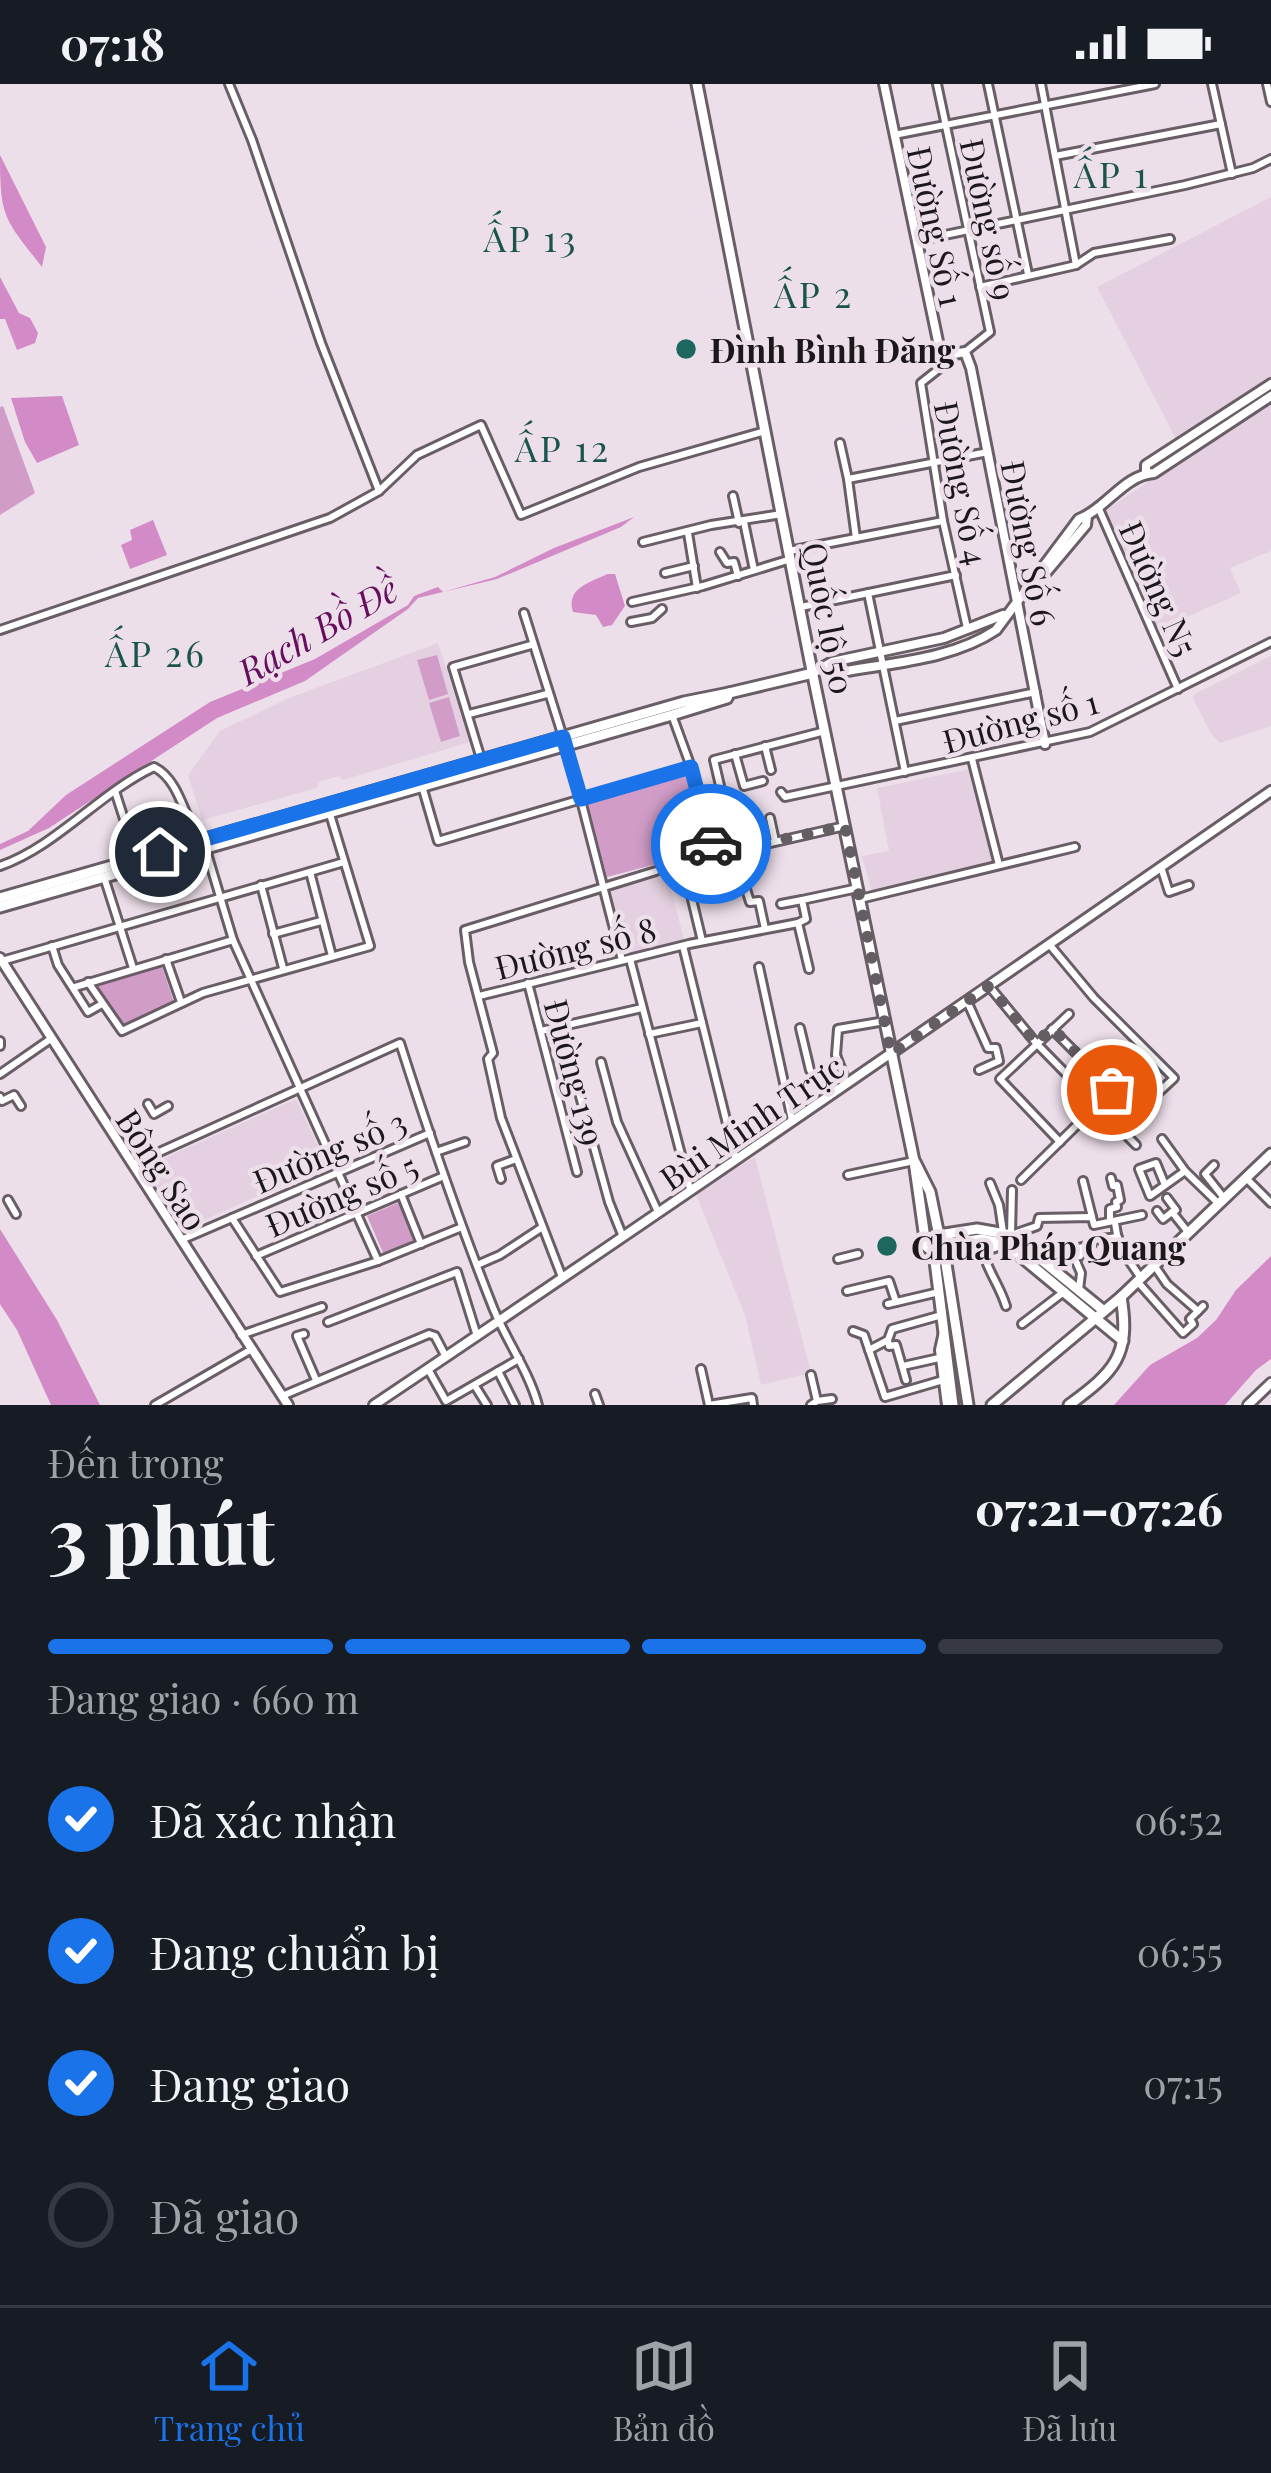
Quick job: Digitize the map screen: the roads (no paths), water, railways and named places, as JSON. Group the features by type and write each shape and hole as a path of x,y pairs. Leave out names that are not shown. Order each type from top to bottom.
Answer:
{"main road":[{"name":"Quốc lộ 50","path":"697,84 799,607 819,671 825,731 926,1238"},
{"path":"328,808 422,785 684,702 819,671"},
{"path":"0,898 328,808 481,759 672,715 728,698 729,693"},
{"path":"0,907 203,844"},
{"path":"992,1405 1121,1297 1271,1154"},
{"name":"Quốc lộ 50","path":"914,1161 930,1192 942,1244 968,1405"},
{"path":"1007,1237 927,1248 926,1238 942,1244 977,1229 1007,1237 1079,1290 1123,1341"},
{"name":"Quốc lộ 50","path":"942,1244 939,1292 948,1405"},
{"path":"1030,1254 1065,1291 1100,1315"},
{"path":"1069,1405 1114,1369 1123,1341 1121,1297"}],"street":[{"path":"229,84 379,491"},
{"name":"Đường Số 1","path":"884,84 940,351 948,355 965,352"},
{"name":"Đường số 9","path":"938,84 990,332 965,352"},
{"path":"988,84 1029,276"},
{"path":"1041,84 1076,266"},
{"path":"894,135 1155,84"},
{"path":"1212,84 1232,174"},
{"path":"1267,84 1271,102"},
{"path":"1055,156 1221,124"},
{"path":"916,241 1232,174 1271,159"},
{"path":"980,287 1076,266 1094,254 1170,239"},
{"name":"Đường Số 6","path":"965,352 1046,744"},
{"name":"Đường Số 4","path":"948,355 945,364 920,383 968,631"},
{"path":"1146,472 1146,465 1271,384"},
{"path":"819,671 832,662 959,649 996,630 1079,519 1146,472 1154,473 1271,397"},
{"path":"0,630 330,518 379,491 416,454 481,425 521,515 659,460 765,431"},
{"path":"840,443 856,538"},
{"path":"848,478 988,452"},
{"path":"733,496 754,571"},
{"name":"Đường N5","path":"1097,506 1178,689"},
{"path":"643,542 782,514"},
{"path":"632,602 697,588 790,555 944,521"},
{"path":"688,533 697,588"},
{"path":"720,552 727,563 734,562 738,575"},
{"path":"665,573 694,566"},
{"path":"799,607 956,575"},
{"path":"868,593 906,773"},
{"path":"631,622 652,618 662,609"},
{"path":"524,613 642,1008 690,1189"},
{"path":"882,658 1005,615"},
{"name":"Đường số 1","path":"781,792 785,797 837,787 1090,732 1271,642"},
{"path":"481,759 453,667 531,645"},
{"path":"895,721 1036,692"},
{"path":"468,715 547,694"},
{"path":"672,715 691,767 710,855 708,882"},
{"path":"734,850 714,760 825,731"},
{"path":"765,746 771,770"},
{"path":"735,754 744,786 763,781"},
{"path":"972,760 999,865"},
{"path":"0,866 25,856 154,767 162,769 203,844 248,978 378,1261"},
{"path":"422,785 438,841 691,767"},
{"path":"115,791 124,818"},
{"name":"Bùi Minh Trực","path":"374,1405 793,1124 1271,791"},
{"path":"88,982 122,1031 181,1001 248,978 370,946 328,808"},
{"path":"770,818 775,841"},
{"path":"669,866 845,826"},
{"path":"782,904 859,893 1076,847"},
{"path":"744,848 750,876"},
{"path":"1,960 344,862"},
{"path":"683,862 702,941"},
{"path":"1161,867 1168,892 1190,885"},
{"path":"562,1277 500,1118 488,1059 493,1053 465,930 656,871"},
{"path":"309,872 332,956"},
{"path":"104,878 133,968"},
{"path":"261,885 283,968"},
{"path":"745,886 750,902 759,901 765,929"},
{"path":"802,900 806,920 798,923 808,969"},
{"path":"273,934 321,921"},
{"name":"Đường số 8","path":"478,996 702,941 798,923"},
{"path":"75,987 233,940"},
{"path":"1049,944 1174,1078 1160,1091"},
{"path":"52,946 58,965 88,1012 103,1003"},
{"path":"683,946 736,1160"},
{"path":"166,958 181,1001"},
{"name":"Bông Sao","path":"1,960 285,1400"},
{"path":"760,967 793,1124"},
{"name":"Đường 139","path":"528,983 577,1172"},
{"path":"989,986 1036,1043 1136,1145"},
{"path":"967,1001 999,1061 979,1070"},
{"path":"541,1031 642,1008"},
{"path":"1060,1142 1000,1079 1069,1014"},
{"path":"848,1086 836,1055 838,1029 885,1021"},
{"path":"649,1034 702,1023"},
{"path":"561,1027 623,1237"},
{"path":"800,1028 810,1070 831,1097"},
{"path":"1052,1028 1112,1090"},
{"path":"0,1060 3,1071 52,1038"},
{"path":"132,1164 400,1043 476,1265 535,1404"},
{"path":"1021,1180 1149,1054"},
{"path":"601,1062 617,1122 658,1212"},
{"path":"0,1097 2,1101 14,1095 21,1106"},
{"path":"148,1104 154,1114 168,1106"},
{"name":"Đường số 3","path":"181,1240 430,1133"},
{"path":"1162,1138 1185,1171 1221,1201"},
{"path":"436,1152 465,1142"},
{"path":"501,1179 497,1166 516,1159"},
{"path":"848,1175 914,1161"},
{"path":"1165,1185 1156,1163 1139,1169 1150,1196 1185,1171"},
{"path":"1214,1165 1205,1174 1221,1201"},
{"name":"Đường số 5","path":"256,1256 444,1176"},
{"path":"1111,1178 1120,1200 1110,1209 1126,1259 1183,1333 1201,1308 1167,1284 1154,1265"},
{"path":"1246,1178 1271,1203"},
{"path":"1083,1181 1094,1225 1142,1215"},
{"path":"990,1183 1007,1237"},
{"path":"1007,1237 1014,1227 1012,1190"},
{"path":"401,1194 421,1244"},
{"path":"1157,1211 1163,1219 1176,1210 1168,1198"},
{"path":"8,1200 16,1214"},
{"path":"1172,1212 1188,1233"},
{"path":"962,1241 967,1249 983,1252 1037,1226 1039,1218 1092,1217"},
{"path":"232,1218 280,1292 378,1261 462,1227"},
{"path":"476,1265 541,1228"},
{"path":"1074,1258 1080,1256 1079,1248 1093,1240 1118,1237"},
{"path":"1030,1254 1066,1245 1081,1273 1079,1290"},
{"path":"983,1252 988,1273 998,1281 1006,1306"},
{"path":"838,1259 858,1254"},
{"path":"328,1322 457,1272 477,1336"},
{"path":"847,1292 889,1281 892,1303 939,1292"},
{"path":"1022,1324 1065,1291"},
{"path":"241,1335 322,1307"},
{"path":"906,1380 896,1345 889,1346 892,1329 905,1323 943,1322 939,1358 948,1405"},
{"path":"853,1331 864,1335 885,1397 943,1381"},
{"path":"304,1334 297,1336 316,1380"},
{"path":"285,1400 316,1380 429,1334 435,1336 446,1357"},
{"path":"869,1350 888,1340"},
{"path":"155,1405 250,1350"},
{"path":"903,1366 939,1358"},
{"path":"428,1369 442,1403 457,1401 519,1359"},
{"path":"701,1369 709,1405 752,1401"},
{"path":"498,1371 515,1405"},
{"path":"811,1376 814,1403 832,1399"},
{"path":"1248,1405 1271,1383"},
{"path":"475,1386 487,1405"},
{"path":"595,1394 599,1405"}],"place":[{"name":"Đình Bình Đăng","path":"686,349"},
{"name":"Chùa Pháp Quang","path":"887,1246"}],"district":[{"name":"ẤP 1","path":"1112,173"},
{"name":"ẤP 13","path":"531,237"},
{"name":"ẤP 2","path":"814,293"},
{"name":"ẤP 12","path":"563,447"},
{"name":"ẤP 26","path":"156,652"}],"water label":[{"name":"Rạch Bồ Đề","path":"317,629"}]}
